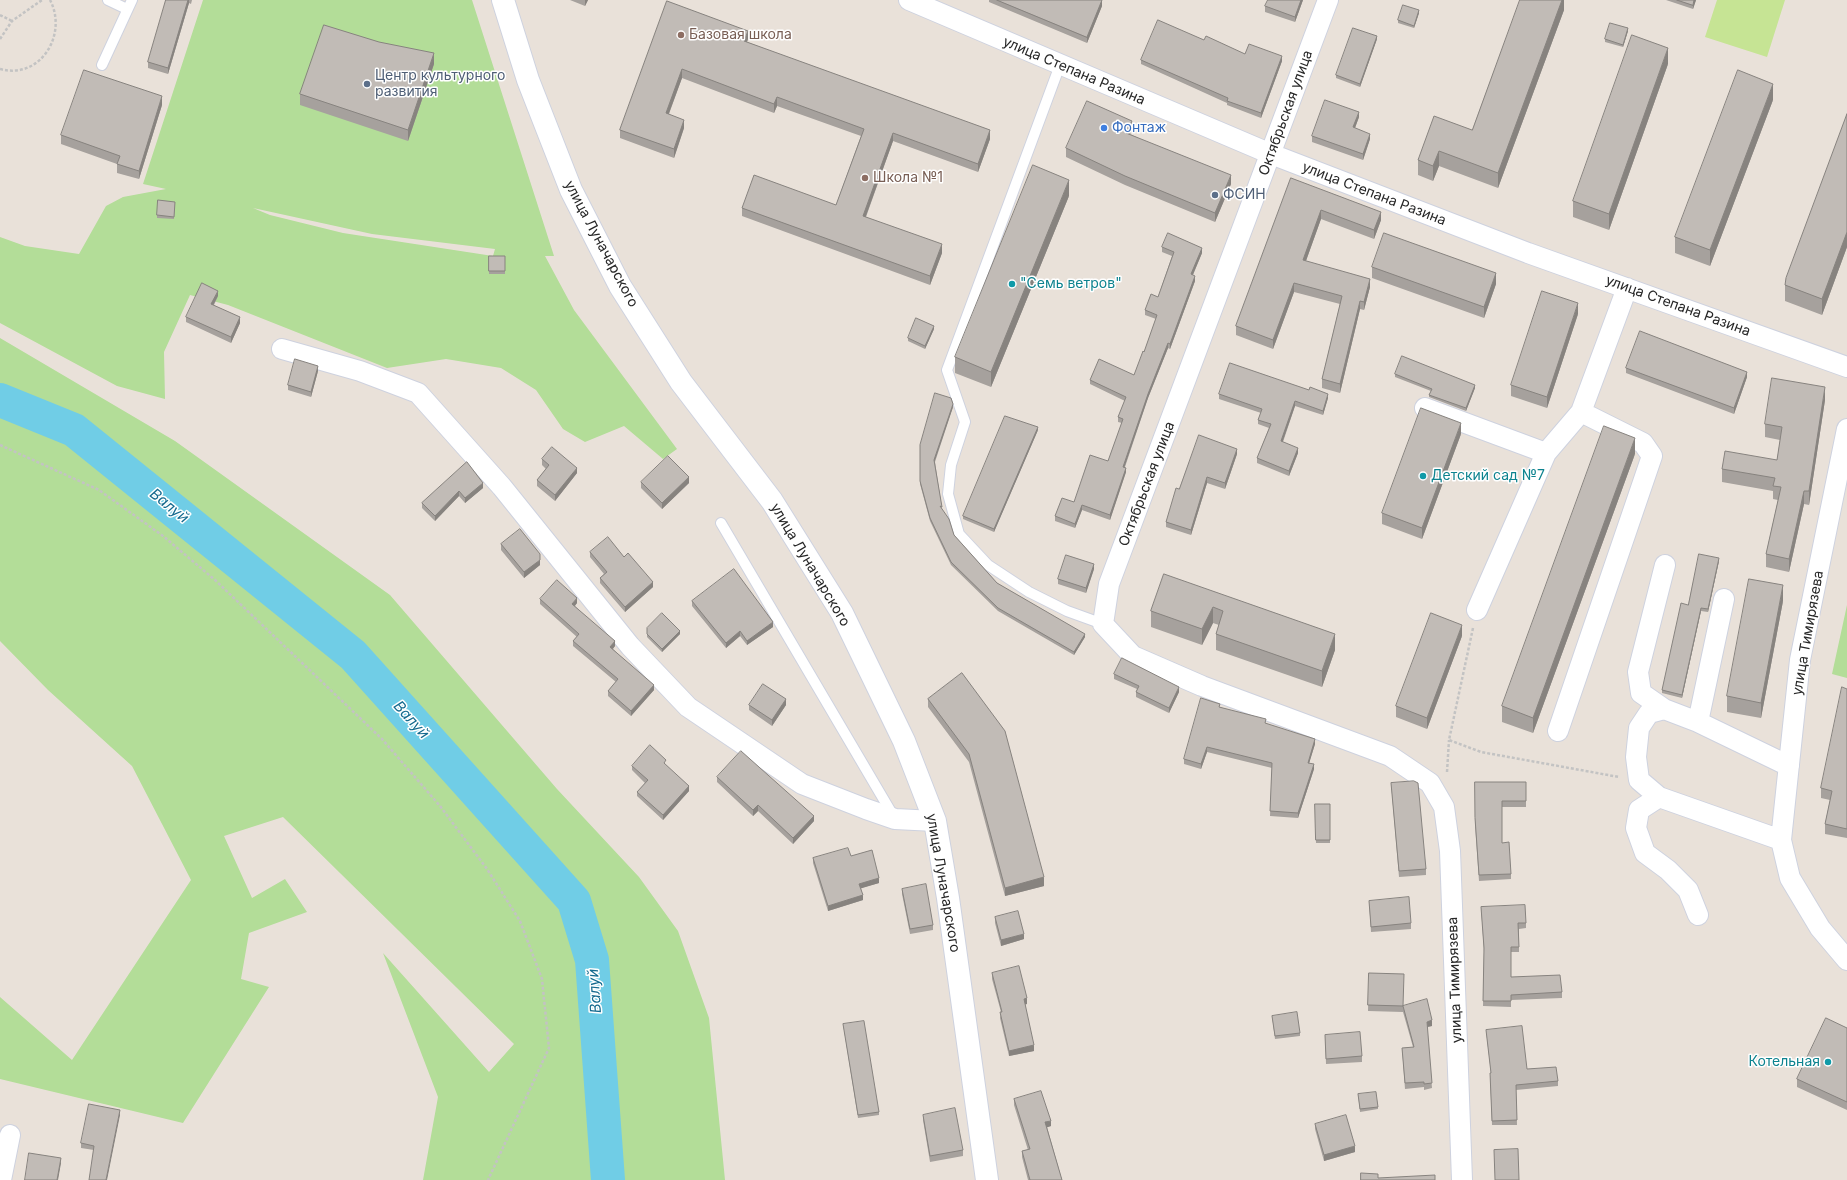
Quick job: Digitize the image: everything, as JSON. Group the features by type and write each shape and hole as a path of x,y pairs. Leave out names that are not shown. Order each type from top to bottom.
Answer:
{"main road":[{"name":"улица Луначарского","path":"503,0 528,80 570,190 620,286 681,382 772,501 842,613 904,741 934,821 948,898 987,1180"}],"street":[{"name":"улица Степана Разина","path":"909,0 1271,154 1528,253 1847,367"},
{"name":"Октябрьская улица","path":"1103,624 1109,584 1328,0"},
{"path":"1477,610 1546,453 1581,412 1628,288"},
{"path":"282,349 360,370 418,393 502,487 630,646 688,707 802,784 866,810 895,819 934,821"},
{"path":"1425,408 1546,453"},
{"path":"1558,731 1652,456 1643,443 1581,412"},
{"name":"улица Тимирязева","path":"1847,429 1800,660 1781,840 1790,878 1820,928 1847,960"},
{"path":"1666,564 1638,672 1641,693 1664,709 1698,722 1789,766"},
{"path":"1698,722 1724,599"},
{"name":"улица Тимирязева","path":"1103,624 1133,656 1202,686 1390,756 1430,783 1444,807 1450,851 1462,1180"},
{"path":"1664,709 1649,713 1639,728 1636,757 1639,780 1659,797 1781,840"},
{"path":"1659,797 1639,810 1636,828 1645,853 1668,870 1688,890 1698,915"},
{"path":"1,1180 10,1135"}],"lane":[{"path":"108,0 127,9"},
{"path":"102,65 132,0"},
{"path":"1060,65 947,370 965,422 951,465 948,494 959,534 988,565 1029,592 1067,611 1103,624"},
{"path":"721,523 895,819"}],"path":[{"path":"0,39 12,22 42,0"},
{"path":"0,69 16,70 27,67 45,54 54,40 56,23 55,12 50,0"},
{"path":"0,15 12,22"},
{"path":"0,445 99,490 163,536 215,580 382,739 440,806 487,869 520,921 542,979 549,1048 488,1180"},
{"path":"1477,610 1449,740 1481,752 1639,780"}],"green space":[{"path":"203,0 472,0 554,256 545,256 574,310 677,449 663,459 624,426 585,442 563,429 536,390 501,368 446,359 387,368 228,305 190,295 164,352 165,399 117,386 0,323 0,237 25,246 79,254 106,206 123,197 166,189 143,184","holes":["253,208 372,234 495,249 493,256 343,233 270,215"]},
{"path":"1717,0 1785,0 1767,57 1705,37"},
{"path":"0,338 175,441 390,595 557,789 639,877 678,931 709,1018 725,1180 423,1180 438,1097 383,953 489,1072 514,1044 283,817 224,836 252,898 285,879 307,912 249,933 241,979 269,987 183,1123 0,1079 0,997 72,1060 191,880 132,766 48,690 0,641"},
{"path":"1847,605 1847,678 1832,674"}],"building":[{"path":"166,0 188,0 168,68 148,62"},
{"path":"997,0 1102,0 1087,37"},
{"path":"1268,0 1301,0 1295,17 1265,6"},
{"path":"1520,0 1562,0 1498,173 1439,151 1433,166 1418,160 1434,116 1472,130"},
{"path":"1677,0 1694,0 1693,5"},
{"path":"667,1 748,31 744,41 990,130 978,164 893,133 863,216 942,244 930,276 742,208 754,175 836,205 864,129 777,97 774,104 682,69 666,113 684,120 674,149 620,130"},
{"path":"1403,5 1419,10 1414,26 1398,20"},
{"path":"1158,20 1204,40 1206,36 1245,54 1249,44 1282,56 1261,113 1227,101 1228,98 1141,60"},
{"path":"1610,23 1628,28 1623,45 1605,39"},
{"name":"Центр культурного развития","path":"324,25 379,42 434,53 408,130 300,94"},
{"path":"1353,28 1377,36 1360,84 1336,75"},
{"path":"1632,35 1668,48 1609,214 1573,201"},
{"path":"84,70 162,96 139,171 117,164 120,156 61,135"},
{"path":"1738,70 1773,84 1710,250 1675,237"},
{"path":"1325,100 1359,112 1353,127 1370,134 1363,154 1312,136"},
{"path":"1087,101 1132,121 1126,133 1231,175 1215,213 1125,176 1066,148"},
{"path":"1847,114 1847,232 1822,299 1785,285 1786,278"},
{"name":"\"Семь ветров\"","path":"1033,165 1069,180 991,372 955,357"},
{"path":"1291,178 1381,212 1374,230 1321,210 1303,260 1370,279 1364,302 1360,301 1340,384 1322,379 1342,296 1294,283 1273,340 1236,326"},
{"path":"158,200 175,202 174,217 157,215"},
{"path":"1168,233 1202,248 1191,274 1195,276 1170,344 1168,343 1148,394 1123,467 1126,468 1110,515 1082,505 1075,524 1055,516 1062,498 1074,502 1090,455 1108,461 1123,419 1118,417 1126,397 1090,380 1099,359 1134,375 1157,315 1145,310 1151,294 1158,297 1174,252 1162,247"},
{"path":"1384,233 1496,273 1484,307 1372,267"},
{"path":"489,256 505,256 505,271 489,271"},
{"path":"202,283 218,291 211,304 240,317 231,337 186,317"},
{"path":"1542,291 1578,303 1547,397 1511,385"},
{"path":"916,318 934,326 925,346 908,338"},
{"path":"1640,331 1747,372 1734,408 1626,368"},
{"path":"1402,356 1475,385 1466,408 1429,395 1432,389 1395,374"},
{"path":"295,359 318,366 311,392 288,385"},
{"path":"1230,363 1309,390 1310,387 1328,394 1323,411 1295,401 1281,441 1298,448 1289,471 1257,458 1271,424 1258,420 1262,409 1219,394"},
{"path":"1772,378 1825,387 1809,491 1804,491 1789,559 1766,554 1781,487 1773,486 1775,478 1722,469 1725,451 1777,460 1782,427 1765,424"},
{"path":"935,393 951,398 953,404 934,460 942,507 940,506 949,519 954,535 997,583 1085,634 1074,652 998,608 951,562 930,518 920,481 920,445"},
{"name":"Детский сад №7","path":"1421,408 1461,423 1422,528 1382,513"},
{"path":"1005,416 1038,427 994,529 963,516"},
{"path":"1604,426 1635,438 1533,718 1502,706"},
{"path":"1199,435 1237,449 1225,483 1207,477 1191,530 1166,522 1176,488 1179,489"},
{"path":"552,447 577,468 555,495 537,480 549,465 542,459"},
{"path":"668,456 689,477 662,503 641,482"},
{"path":"467,462 483,483 465,498 459,491 435,516 422,503"},
{"path":"520,529 540,554 540,560 524,572 501,544"},
{"path":"608,537 624,557 628,553 653,582 625,607 600,578 607,572 590,552"},
{"path":"1699,554 1719,558 1708,609 1701,608 1682,695 1662,690 1681,603 1688,605"},
{"path":"1066,555 1094,564 1086,588 1058,579"},
{"path":"734,569 773,622 747,641 740,631 726,643 692,601"},
{"path":"1164,574 1335,634 1322,671 1216,634 1223,611 1213,607 1202,629 1151,611"},
{"path":"1749,579 1783,585 1761,703 1727,696"},
{"path":"557,580 577,598 572,604 615,641 610,647 654,685 631,711 608,691 618,679 573,641 579,634 540,599"},
{"path":"662,613 680,631 662,649 647,634 647,628"},
{"path":"1431,613 1462,625 1427,718 1396,706"},
{"path":"1122,658 1179,687 1169,708 1136,692 1139,686 1114,674"},
{"path":"962,673 1005,731 1044,877 1005,888 969,754 928,699"},
{"path":"763,684 786,699 772,720 749,705"},
{"path":"1842,687 1847,689 1847,829 1825,824 1832,791 1821,788"},
{"path":"1201,698 1220,704 1219,707 1266,719 1265,723 1315,739 1308,763 1314,764 1298,813 1270,811 1272,763 1207,747 1201,764 1184,759"},
{"path":"650,745 666,760 664,763 689,786 663,815 637,792 648,780 632,766"},
{"path":"741,751 814,816 793,838 758,805 753,810 717,777"},
{"path":"1414,781 1418,783 1426,869 1399,871 1391,783"},
{"path":"1475,782 1526,782 1526,801 1502,801 1502,843 1509,842 1511,874 1479,875 1475,818"},
{"path":"1315,804 1330,804 1330,840 1316,840"},
{"path":"848,848 851,856 872,850 879,878 859,884 863,895 828,906 813,858"},
{"path":"926,884 933,925 910,929 902,889"},
{"path":"1409,897 1411,923 1371,927 1369,901"},
{"path":"1525,905 1526,923 1518,923 1519,947 1511,947 1511,977 1560,975 1562,992 1511,995 1511,1001 1483,1001 1484,948 1481,907"},
{"path":"1018,911 1024,934 1001,940 995,917"},
{"path":"1019,966 1027,998 1024,999 1034,1045 1009,1051 1000,1012 1002,1012 992,973"},
{"path":"1369,973 1404,974 1403,1006 1368,1005"},
{"path":"1427,999 1432,1020 1427,1022 1432,1083 1405,1083 1402,1048 1414,1047 1403,1006"},
{"path":"1297,1012 1300,1033 1275,1036 1272,1016"},
{"name":"Котельная","path":"1826,1018 1847,1028 1847,1102 1797,1079"},
{"path":"864,1021 879,1112 858,1115 843,1024"},
{"path":"1522,1026 1527,1069 1556,1067 1558,1081 1516,1085 1517,1120 1492,1121 1491,1073 1486,1030"},
{"path":"1360,1032 1362,1056 1326,1059 1325,1035"},
{"path":"1041,1091 1051,1121 1045,1122 1062,1180 1030,1180 1022,1151 1030,1149 1014,1099"},
{"path":"1376,1092 1378,1107 1360,1109 1358,1094"},
{"path":"89,1104 120,1110 106,1180 89,1180 94,1146 81,1143"},
{"path":"955,1108 963,1150 930,1156 923,1115"},
{"path":"1346,1115 1355,1146 1324,1155 1315,1124"},
{"path":"1518,1149 1519,1180 1495,1180 1494,1150"},
{"path":"29,1153 61,1158 57,1180 25,1180"},
{"path":"1361,1173 1378,1174 1378,1178 1435,1175 1435,1180 1361,1180"}],"waterway":[{"name":"Валуй","path":"0,400 74,430 353,655 574,901 592,960 608,1180"}],"place":[{"name":"Базовая школа","path":"681,35"},
{"name":"Центр культурного развития","path":"367,84"},
{"name":"Фонтаж","path":"1104,128"},
{"name":"Школа №1","path":"865,178"},
{"name":"ФСИН","path":"1215,195"},
{"name":"\"Семь ветров\"","path":"1012,284"},
{"name":"Детский сад №7","path":"1423,476"},
{"name":"Котельная","path":"1828,1062"}]}
